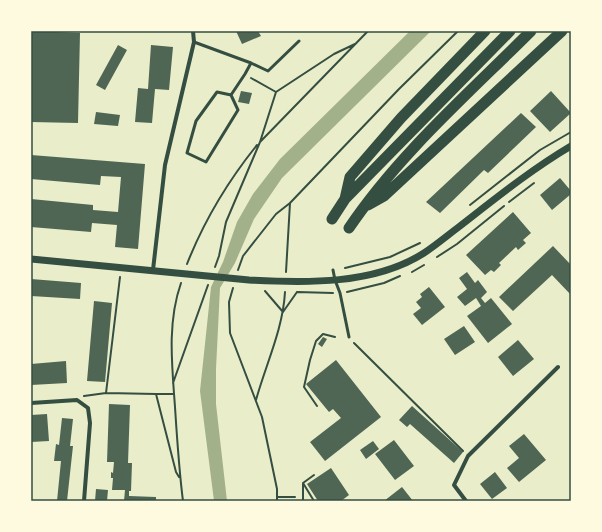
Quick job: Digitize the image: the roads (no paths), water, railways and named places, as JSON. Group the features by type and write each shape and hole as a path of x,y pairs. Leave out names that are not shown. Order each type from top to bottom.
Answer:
{"highway":[{"path":"345,199 350,177 401,118 485,31"},
{"path":"332,219 345,199 510,31"},
{"path":"349,228 391,173 531,31"},
{"path":"363,208 384,196 562,31"}],"street":[{"path":"153,270 165,165 194,42 193,31"},
{"path":"31,259 249,280 285,282 335,280 362,276 396,267 424,254 523,178 549,159 571,146"},
{"path":"466,501 454,485 468,456 558,367"},
{"path":"31,403 77,400 88,408 90,423 84,501"}],"lane":[{"path":"194,42 250,63 268,72 299,41"},
{"path":"231,95 245,74 250,63"},
{"path":"217,92 231,95 238,110 206,162 187,152 196,121 217,92"},
{"path":"332,270 340,293 349,337"}]}
